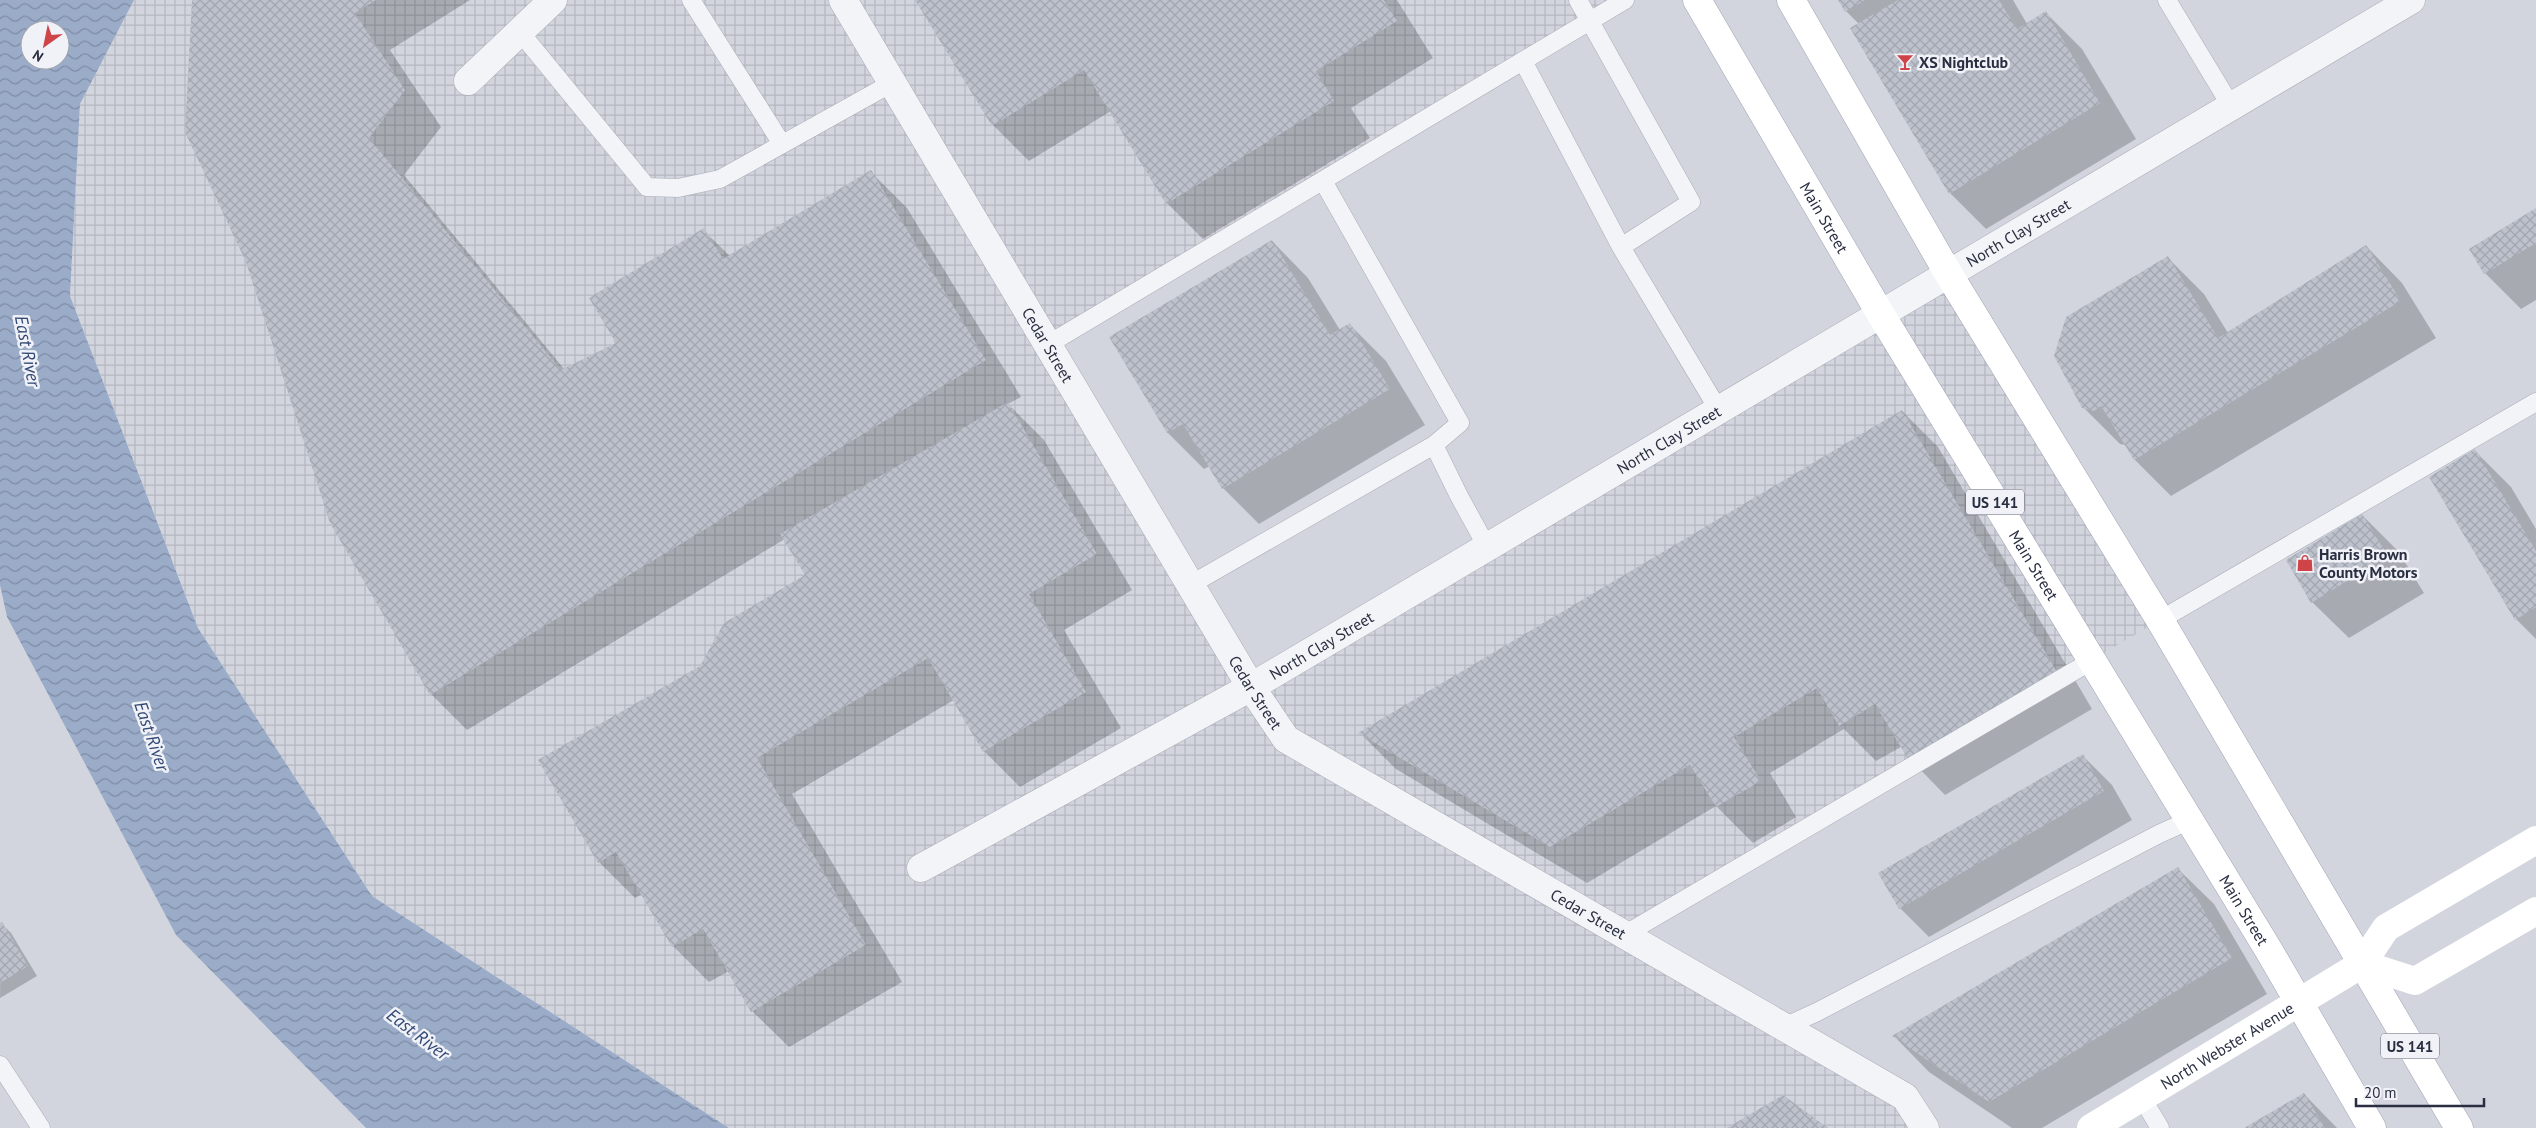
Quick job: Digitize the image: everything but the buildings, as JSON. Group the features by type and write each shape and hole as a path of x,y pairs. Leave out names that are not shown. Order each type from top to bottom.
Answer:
{"main road":[{"name":"Main Street","path":"1697,0 1880,313 2299,1000 2372,1128"},
{"name":"US 141","path":"1792,0 1948,272 2160,620 2459,1128"},
{"name":"North Webster Avenue","path":"2091,1128 2299,1000 2362,964 2386,928 2536,840"},
{"path":"2362,964 2415,981 2536,911"}],"street":[{"path":"468,81 553,0"},
{"name":"Cedar Street","path":"843,0 1251,687 1286,739 1905,1097 1925,1128"},
{"name":"North Clay Street","path":"921,868 1251,687 1948,272 2411,0"}],"lane":[{"path":"691,0 782,144"},
{"path":"1578,0 1691,202 1621,247"},
{"path":"1047,344 1625,0"},
{"path":"2167,0 2232,106"},
{"path":"520,32 647,187 678,188 720,179 892,83"},
{"path":"1524,61 1621,247 1718,409"},
{"path":"1190,585 1434,445 1460,423 1323,181"},
{"path":"2160,620 2536,402"},
{"path":"1434,445 1487,547"},
{"path":"1624,935 2092,660"},
{"path":"1784,1027 1817,1012 2159,834 2190,820"},
{"path":"0,1065 41,1128"},
{"path":"2142,1098 2160,1128"}],"shaded area":[{"path":"134,0 1625,0 1047,344 1250,687 1948,273 2160,620 1624,935 1784,1027 1925,1128 729,1128 372,896 198,628 70,296 80,104"},
{"path":"1625,0 2536,0 2536,1128 1925,1128 1251,687 1047,345"},
{"path":"0,585 7,617 176,935 366,1128 0,1128"}],"water":[{"name":"East River","path":"0,0 134,0 80,104 70,296 198,628 372,896 729,1128 366,1128 176,935 7,617 0,585"}],"place":[{"name":"XS Nightclub","path":"1905,62"},
{"name":"Harris Brown County Motors","path":"2305,563"}]}
